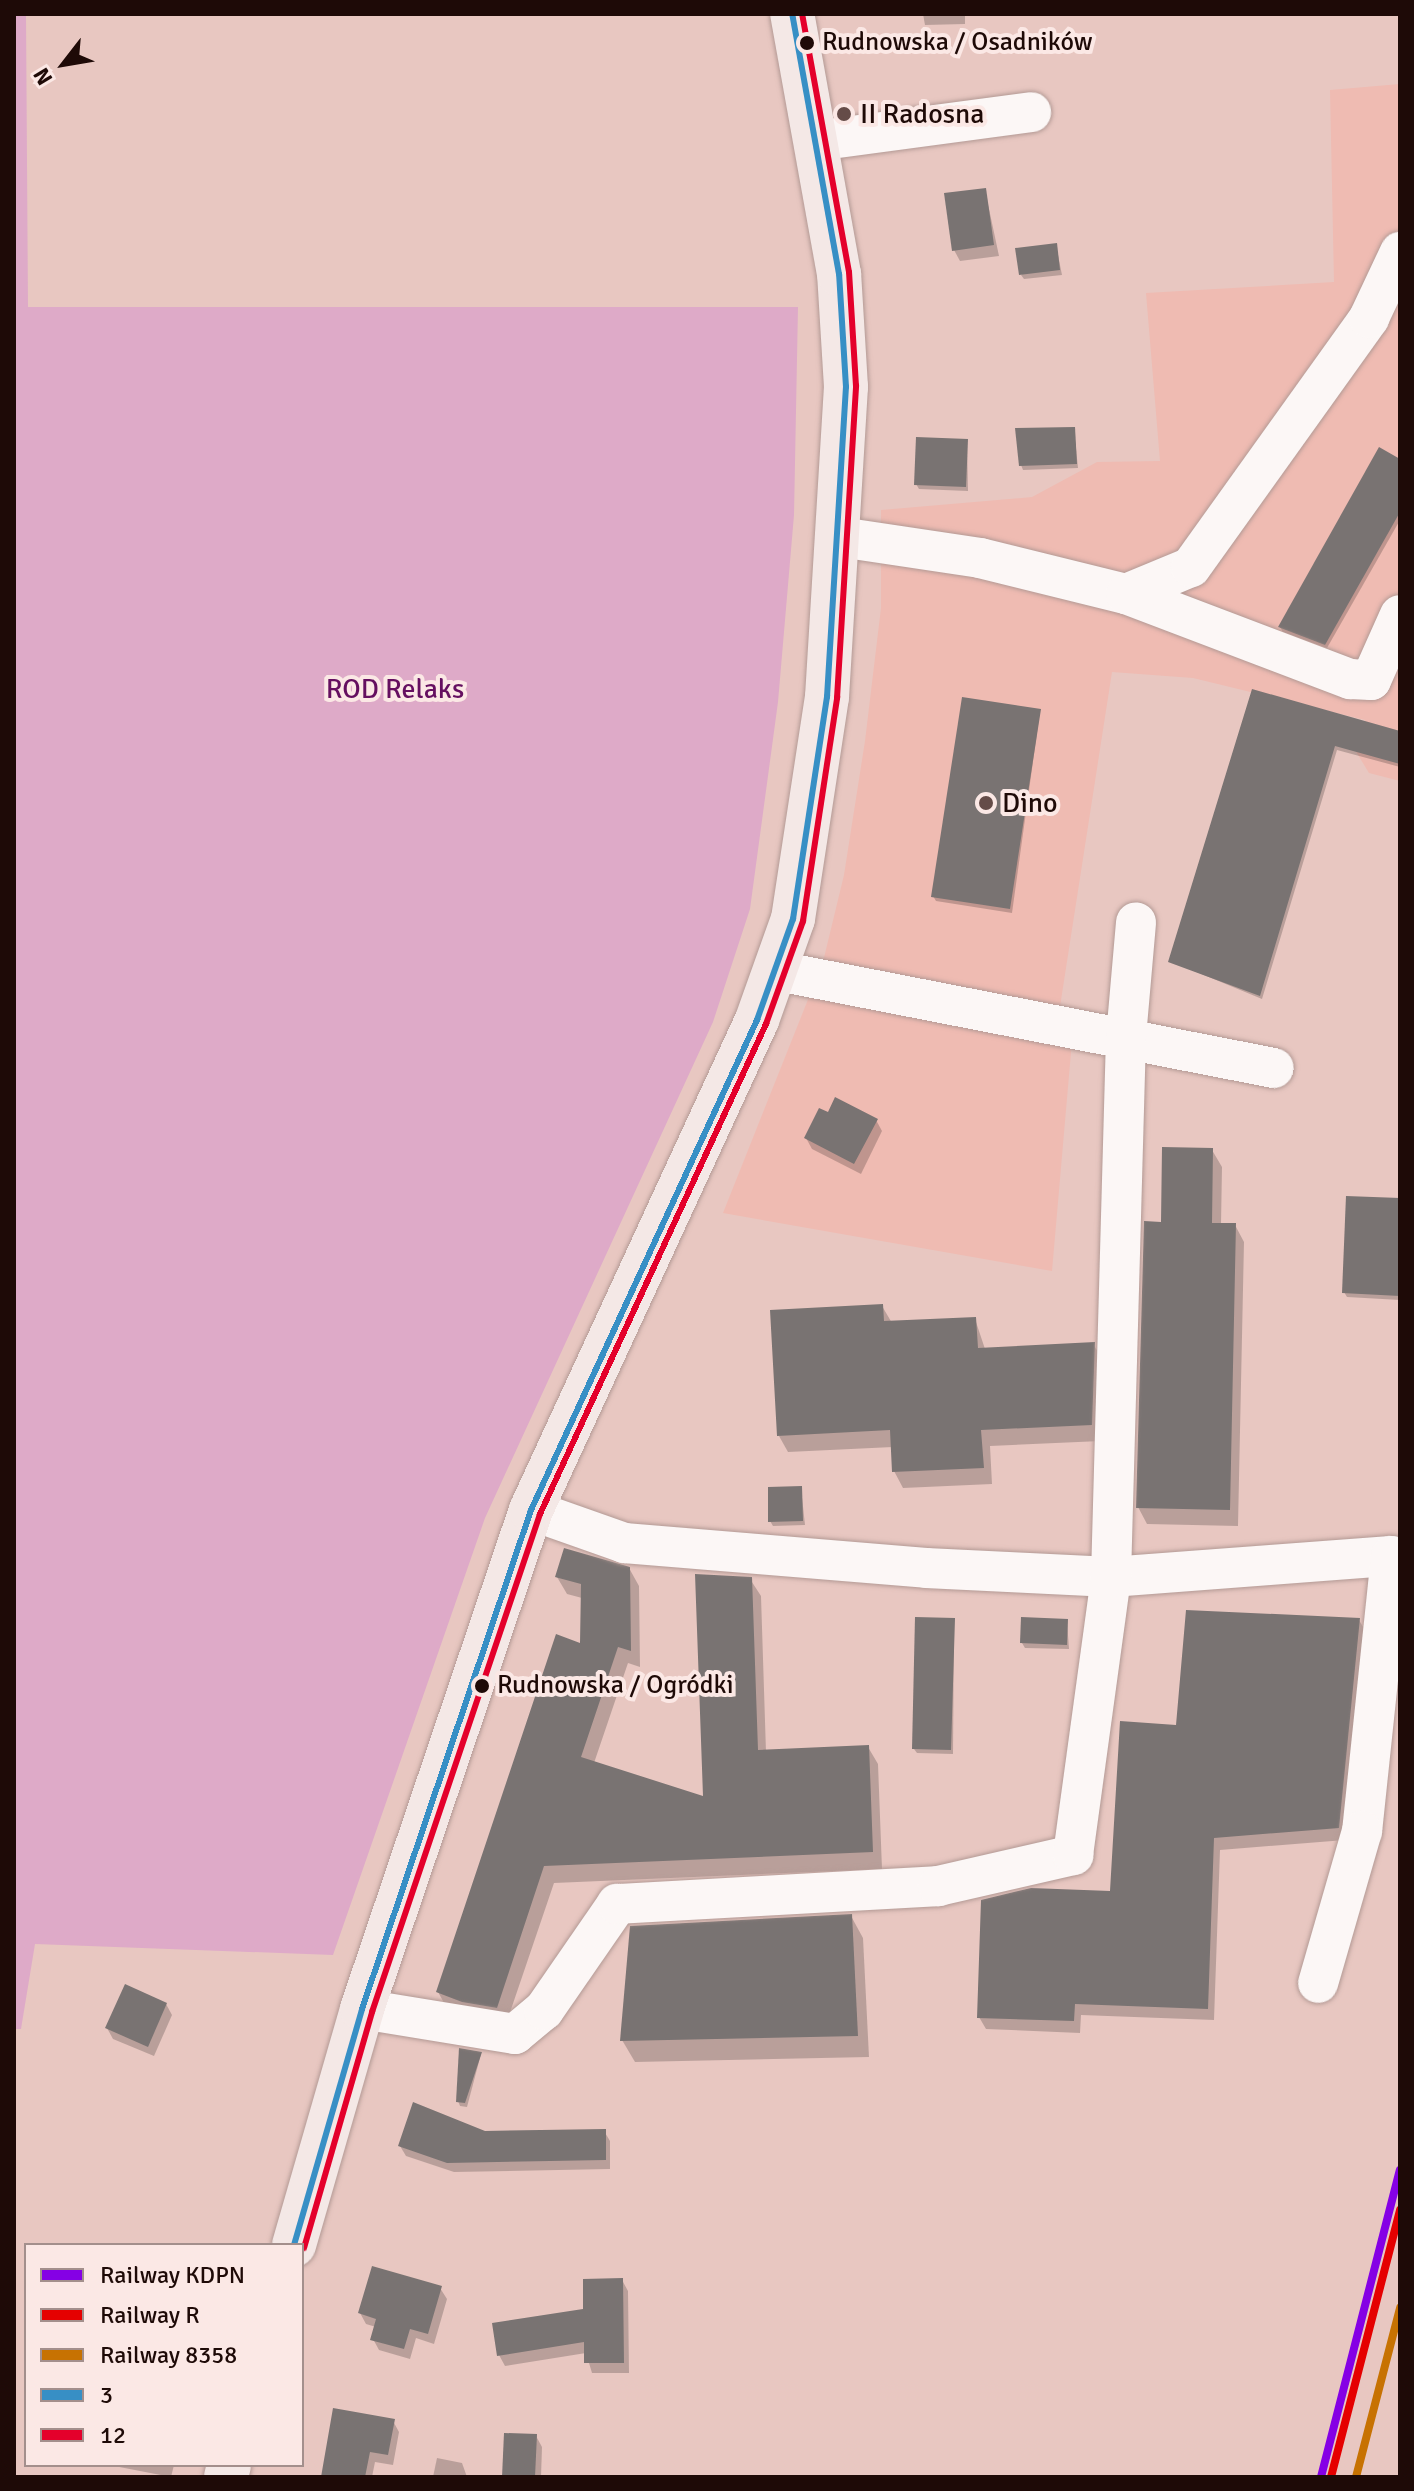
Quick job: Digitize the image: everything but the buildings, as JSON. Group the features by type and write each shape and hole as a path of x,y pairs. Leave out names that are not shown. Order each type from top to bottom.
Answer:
{"main road":[{"path":"295,2243 362,2009 531,1510 778,971 809,841 840,537 846,387 839,274 792,14"}],"lane":[{"path":"815,141 1031,112"},
{"path":"1126,594 1191,567 1369,318 1400,252"},
{"path":"840,537 980,558 1126,594 1350,679 1371,680 1400,615"},
{"path":"362,2009 515,2034 544,2010 617,1904 938,1886 1073,1855 1111,1577 1126,1037 1136,922"},
{"path":"778,971 1274,1068"},
{"path":"531,1510 624,1543 1111,1577 1391,1556 1362,1831 1318,1983"}],"shaded area":[{"path":"1400,84 1400,781 1369,773 1355,750 1365,720 1193,678 1112,672 1059,1013 822,966 844,875 865,741 881,608 881,510 1032,497 1097,462 1160,461 1146,293 1334,282 1330,90"},
{"path":"811,992 1072,1041 1052,1271 723,1213"}],"green space":[{"name":"ROD Relaks","path":"14,14 26,14 28,307 798,307 794,515 778,702 750,909 713,1022 485,1518 333,1955 35,1944 21,2029 14,2029"}],"rail line":[{"name":"KDPN","path":"1321,2477 1400,2170"},
{"name":"R","path":"1331,2477 1400,2210"},
{"name":"8358","path":"1356,2477 1400,2308"}],"transit line":[{"name":"3","path":"295,2243 362,2009 531,1510 757,1020 793,919 827,697 846,387 839,274 792,14"},
{"name":"12","path":"304,2248 372,2012 540,1514 766,1024 803,921 837,698 856,386 849,272 802,14"}],"place":[{"name":"Rudnowska / Osadników","path":"807,43"},
{"name":"II Radosna","path":"844,114"},
{"name":"Dino","path":"986,803"},
{"name":"Rudnowska / Ogródki","path":"482,1686"}]}
